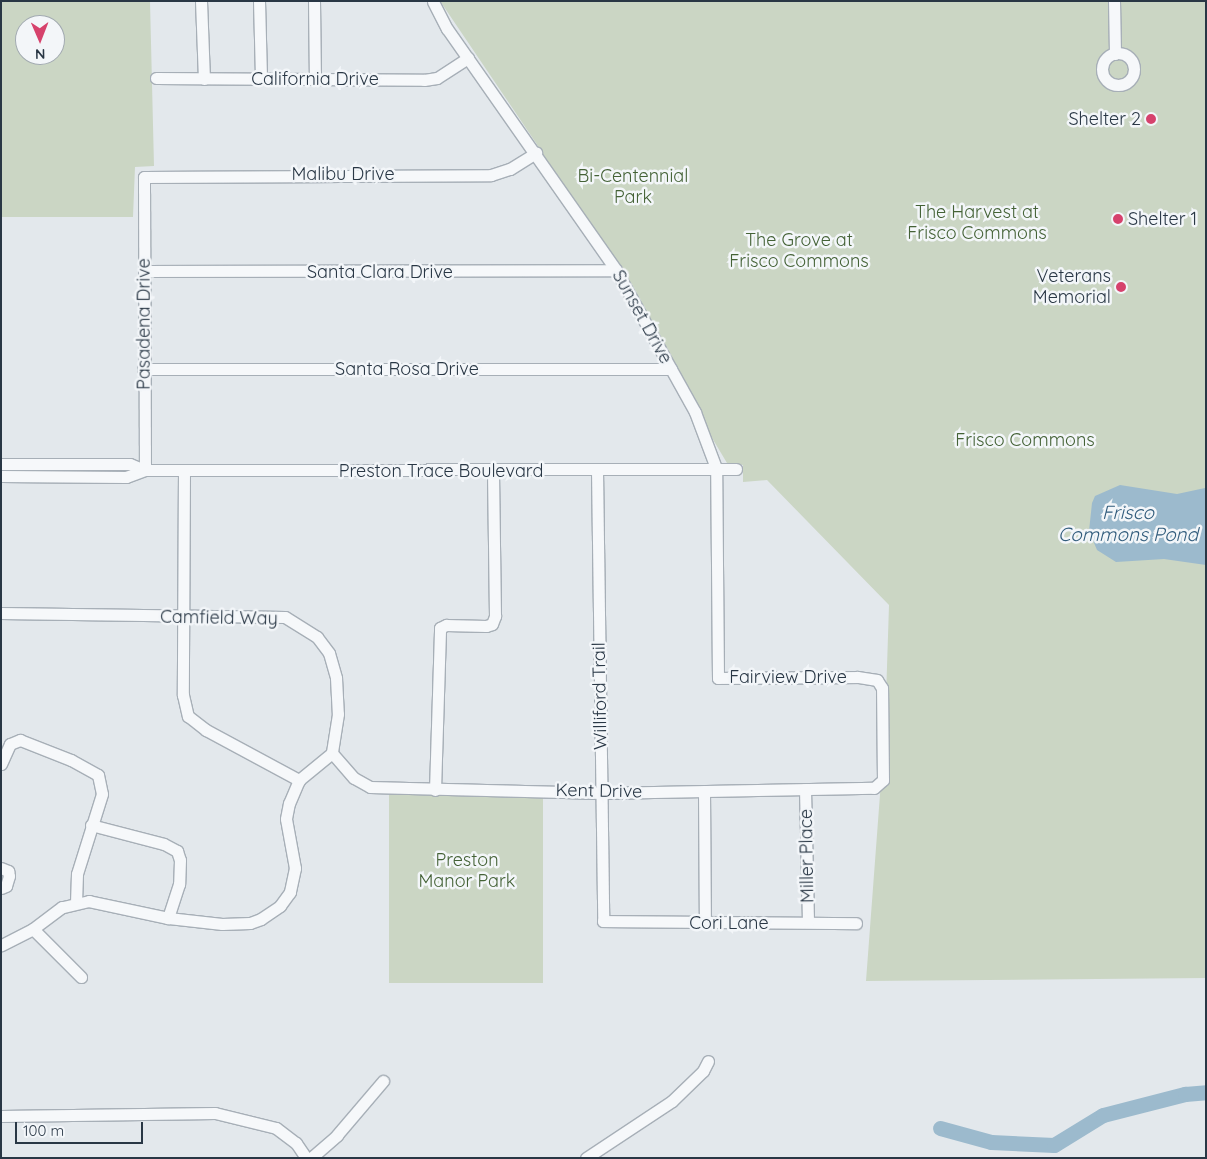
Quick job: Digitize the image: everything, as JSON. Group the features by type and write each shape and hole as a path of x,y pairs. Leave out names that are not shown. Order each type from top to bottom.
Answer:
{"street":[{"path":"202,1 204,79"},
{"path":"259,1 261,78"},
{"path":"314,1 315,78"},
{"name":"Sunset Drive","path":"433,1 447,29 536,153 616,270 695,412 716,468 718,678"},
{"path":"1114,1 1115,54"},
{"name":"California Drive","path":"156,78 424,80 437,78 468,58"},
{"name":"Malibu Drive","path":"144,177 491,175 510,169 536,153"},
{"name":"Pasadena Drive","path":"144,177 143,369 145,470"},
{"name":"Santa Clara Drive","path":"144,271 616,270"},
{"name":"Santa Rosa Drive","path":"143,369 671,369"},
{"name":"Preston Trace Boulevard","path":"1,464 130,464 145,470"},
{"name":"Preston Trace Boulevard","path":"1,476 126,477 145,470 597,470 736,468"},
{"path":"184,470 183,695 188,716 206,730 299,780"},
{"path":"435,790 440,628 446,625 486,626 492,624 495,616 492,470"},
{"name":"Williford Trail","path":"597,470 603,921"},
{"name":"Camfield Way","path":"1,613 284,618 317,637 329,653 336,678 338,714 332,753"},
{"name":"Fairview Drive","path":"718,678 872,677 882,688 883,780 880,784"},
{"path":"1,764 10,744 20,740 94,772 103,789 77,874 76,902"},
{"path":"1,945 33,929 62,907 76,902 99,902 168,918 240,925 262,919 280,906 290,892 295,868 286,818 299,780 332,753"},
{"name":"Kent Drive","path":"332,753 354,778 370,787 602,793 874,788 880,784"},
{"name":"Miller Place","path":"805,789 808,922"},
{"path":"704,791 705,922"},
{"path":"91,825 164,844 177,851 180,860 179,884 168,918"},
{"path":"1,868 8,871 9,876 6,886 1,888"},
{"name":"Cori Lane","path":"603,921 856,923"},
{"path":"33,929 81,977"},
{"path":"586,1158 672,1101 703,1071 708,1061"},
{"path":"311,1158 337,1135 383,1081"},
{"path":"1,1116 214,1113 276,1128 296,1143 306,1158"}],"green space":[{"path":"1,1 150,1 154,166 135,167 133,217 1,217"},
{"name":"Frisco Commons","path":"440,1 1206,1 1206,978 866,981 885,728 889,605 767,480 743,482 743,465 727,463 536,143"},
{"name":"Preston Manor Park","path":"389,794 543,794 543,983 389,983"}],"water":[{"name":"Frisco Commons Pond","path":"1120,485 1177,494 1205,488 1206,565 1164,559 1116,562 1097,550 1089,531 1092,503 1095,496"}],"waterway":[{"path":"940,1128 991,1142 1054,1145 1103,1115 1185,1094 1206,1092"}],"place":[{"name":"Shelter 2","path":"1151,119"},
{"name":"Shelter 1","path":"1118,219"},
{"name":"Veterans Memorial","path":"1121,287"}],"park label":[{"name":"Bi-Centennial Park","path":"633,187"},
{"name":"The Harvest at Frisco Commons","path":"977,223"},
{"name":"The Grove at Frisco Commons","path":"799,251"}]}
